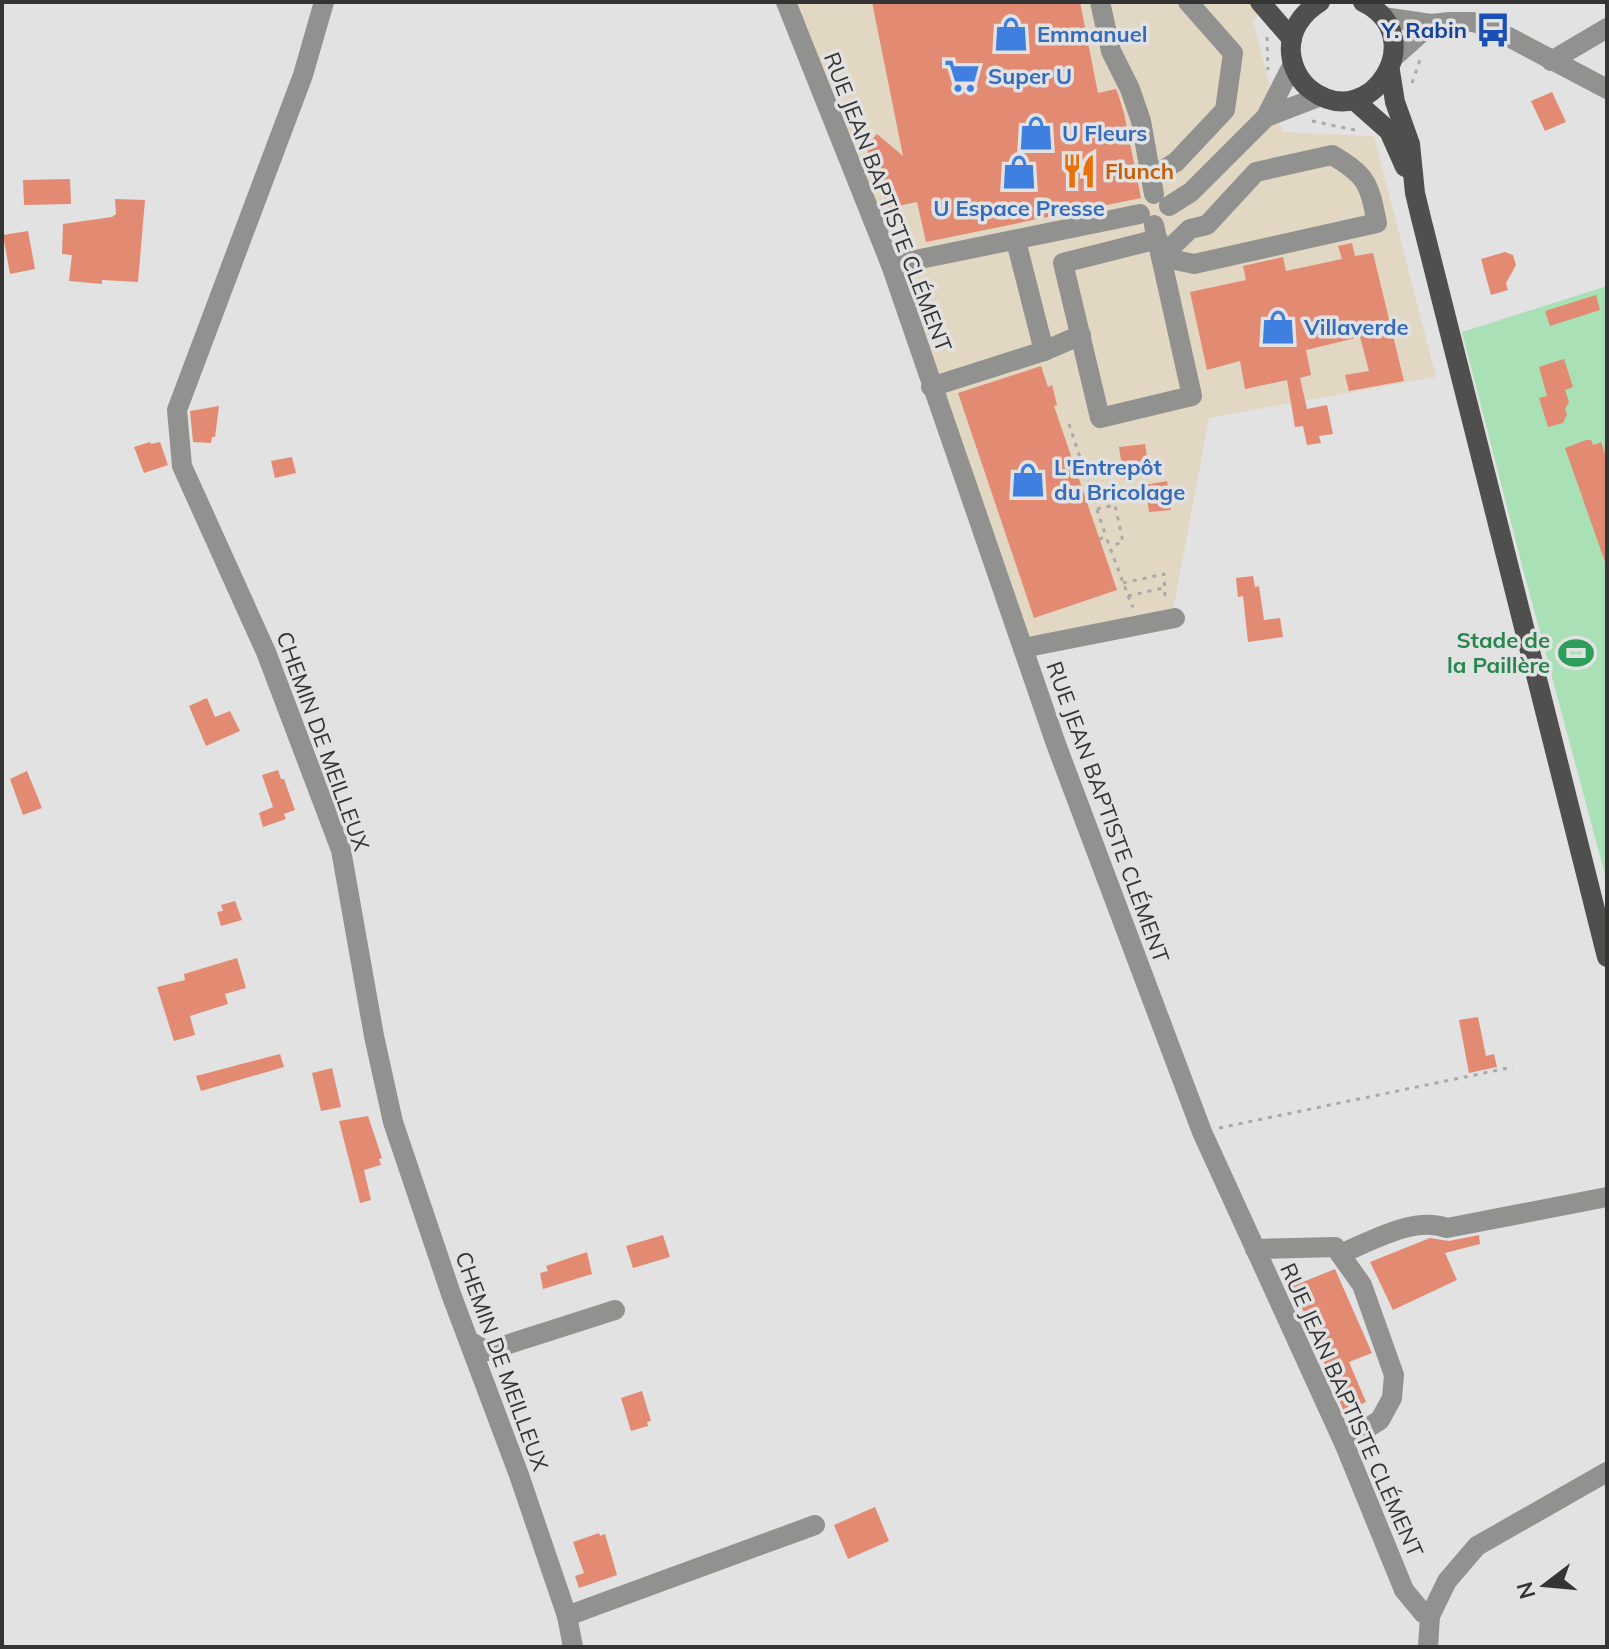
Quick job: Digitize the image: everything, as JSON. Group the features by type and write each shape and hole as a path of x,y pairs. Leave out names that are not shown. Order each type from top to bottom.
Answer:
{"main road":[{"path":"1260,2 1292,39"},
{"path":"1309,4 1295,27 1292,39 1293,64 1308,88 1332,100 1354,100 1375,89 1392,64"},
{"path":"1371,6 1390,29 1395,102 1410,144 1415,193 1607,957"},
{"path":"1354,100 1389,131 1415,193"}],"street":[{"name":"CHEMIN DE MEILLEUX","path":"324,2 303,75 177,410 182,466 266,652 341,850 374,1036 393,1122 519,1475 567,1616 573,1647"},
{"name":"RUE JEAN BAPTISTE CLÉMENT","path":"786,2 891,265 1056,744 1202,1132 1344,1443 1404,1590 1423,1613 1430,1616"},
{"path":"1100,2 1111,51 1130,89 1141,121 1166,219 1153,234 1063,263 1100,418 1192,396 1153,234"},
{"path":"1158,193 1176,162 1225,110 1233,53 1188,2"},
{"path":"1371,6 1431,24 1474,22 1607,89"},
{"path":"1392,64 1431,24"},
{"path":"1551,61 1607,28"},
{"path":"1158,193 1191,192 1266,117 1293,64"},
{"path":"1266,117 1321,96"},
{"path":"891,265 1016,241 1153,234 1207,225 1256,172 1332,155 1356,170 1370,189 1377,223 1194,264 1153,234"},
{"path":"1016,241 1044,351"},
{"path":"931,387 1044,351 1081,335"},
{"path":"1023,648 1169,610"},
{"path":"1340,1254 1411,1227 1433,1223 1447,1228 1607,1197"},
{"path":"1255,1249 1335,1247 1362,1285 1394,1375 1392,1398 1380,1420 1344,1443"},
{"path":"469,1341 487,1351 615,1310"},
{"path":"1428,1647 1430,1616 1447,1581 1477,1546 1607,1472"},
{"path":"567,1616 815,1525"}],"path":[{"path":"1069,424 1132,606 1147,604"},
{"path":"1079,478 1086,475"},
{"path":"1097,509 1115,505 1123,542 1110,547"},
{"path":"1099,539 1106,537"},
{"path":"1123,583 1164,574 1169,610"},
{"path":"1128,596 1165,587"},
{"path":"1202,1132 1513,1067"}],"shaded area":[{"path":"796,2 1267,2 1253,21 1282,132 1374,136 1436,377 1209,418 1173,610 1029,636"}],"green space":[{"name":"Stade de la Paillère","path":"1607,286 1607,882 1462,332"}],"building":[{"path":"872,2 1080,2 1098,93 1116,89 1124,113 1141,198 926,242 917,202 888,208 866,147 877,134 903,156"},
{"path":"1552,92 1566,122 1545,131 1531,101"},
{"path":"70,179 71,204 24,205 23,180"},
{"path":"115,199 145,200 138,282 102,280 102,284 69,281 72,255 62,254 63,224 112,217 116,214"},
{"path":"28,231 35,269 10,274 3,235"},
{"name":"Villaverde","path":"1352,243 1355,256 1373,253 1404,381 1349,391 1345,375 1369,371 1360,337 1306,350 1311,375 1300,378 1307,409 1327,405 1333,434 1319,436 1321,443 1307,445 1303,426 1295,427 1287,380 1245,389 1240,361 1207,370 1190,292 1246,280 1243,266 1283,257 1286,271 1342,259 1338,246"},
{"path":"1505,252 1513,255 1516,265 1506,283 1508,290 1491,295 1481,259"},
{"path":"1596,295 1600,310 1550,326 1545,311"},
{"path":"1564,359 1573,387 1565,390 1569,402 1565,409 1567,414 1563,423 1548,427 1539,398 1547,396 1539,367"},
{"path":"1041,366 1048,387 1052,385 1057,405 1054,406 1117,590 1034,618 958,393"},
{"path":"219,406 215,437 212,437 211,443 193,442 190,411"},
{"path":"1591,440 1593,445 1601,442 1607,459 1607,562 1565,448"},
{"path":"160,442 168,465 144,473 134,447"},
{"path":"1145,444 1150,475 1124,479 1119,447"},
{"path":"292,457 296,473 275,478 271,461"},
{"path":"1167,481 1171,510 1149,512 1145,485"},
{"path":"1253,576 1255,587 1259,586 1264,620 1280,618 1283,637 1248,642 1243,596 1238,597 1236,578"},
{"path":"207,698 215,717 230,711 240,731 206,746 189,706"},
{"path":"278,770 295,810 284,814 286,819 263,827 259,813 273,807 262,775"},
{"path":"27,771 42,808 23,815 10,779"},
{"path":"235,901 242,920 221,926 217,912 223,911 221,905"},
{"path":"237,958 246,988 225,994 228,1004 190,1016 195,1035 174,1041 157,987 185,980 184,974"},
{"path":"1478,1017 1486,1056 1494,1054 1497,1067 1469,1073 1459,1020"},
{"path":"280,1054 284,1067 201,1091 196,1076"},
{"path":"332,1068 341,1107 321,1111 312,1073"},
{"path":"368,1116 382,1158 379,1159 381,1165 364,1170 371,1200 360,1203 339,1121"},
{"path":"663,1235 670,1257 633,1268 626,1246"},
{"path":"1479,1235 1480,1244 1445,1253 1457,1280 1393,1310 1370,1262 1430,1238 1449,1241"},
{"path":"587,1252 592,1274 543,1289 540,1273 548,1271 546,1266"},
{"path":"1335,1269 1372,1353 1349,1362 1366,1402 1344,1412 1293,1286"},
{"path":"642,1391 651,1421 647,1422 648,1426 631,1431 621,1398"},
{"path":"875,1507 889,1541 848,1559 834,1525"},
{"path":"599,1533 600,1536 605,1534 617,1575 579,1588 575,1576 584,1573 573,1542"}],"place":[{"name":"Y. Rabin","path":"1493,30"},
{"name":"Emmanuel","path":"1011,34"},
{"name":"Super U","path":"962,76"},
{"name":"U Fleurs","path":"1036,133"},
{"name":"Flunch","path":"1079,171"},
{"name":"U Espace Presse","path":"1019,172"},
{"name":"Villaverde","path":"1278,327"},
{"name":"L'Entrepôt du Bricolage","path":"1028,480"},
{"name":"Stade de la Paillère","path":"1576,653"}]}
